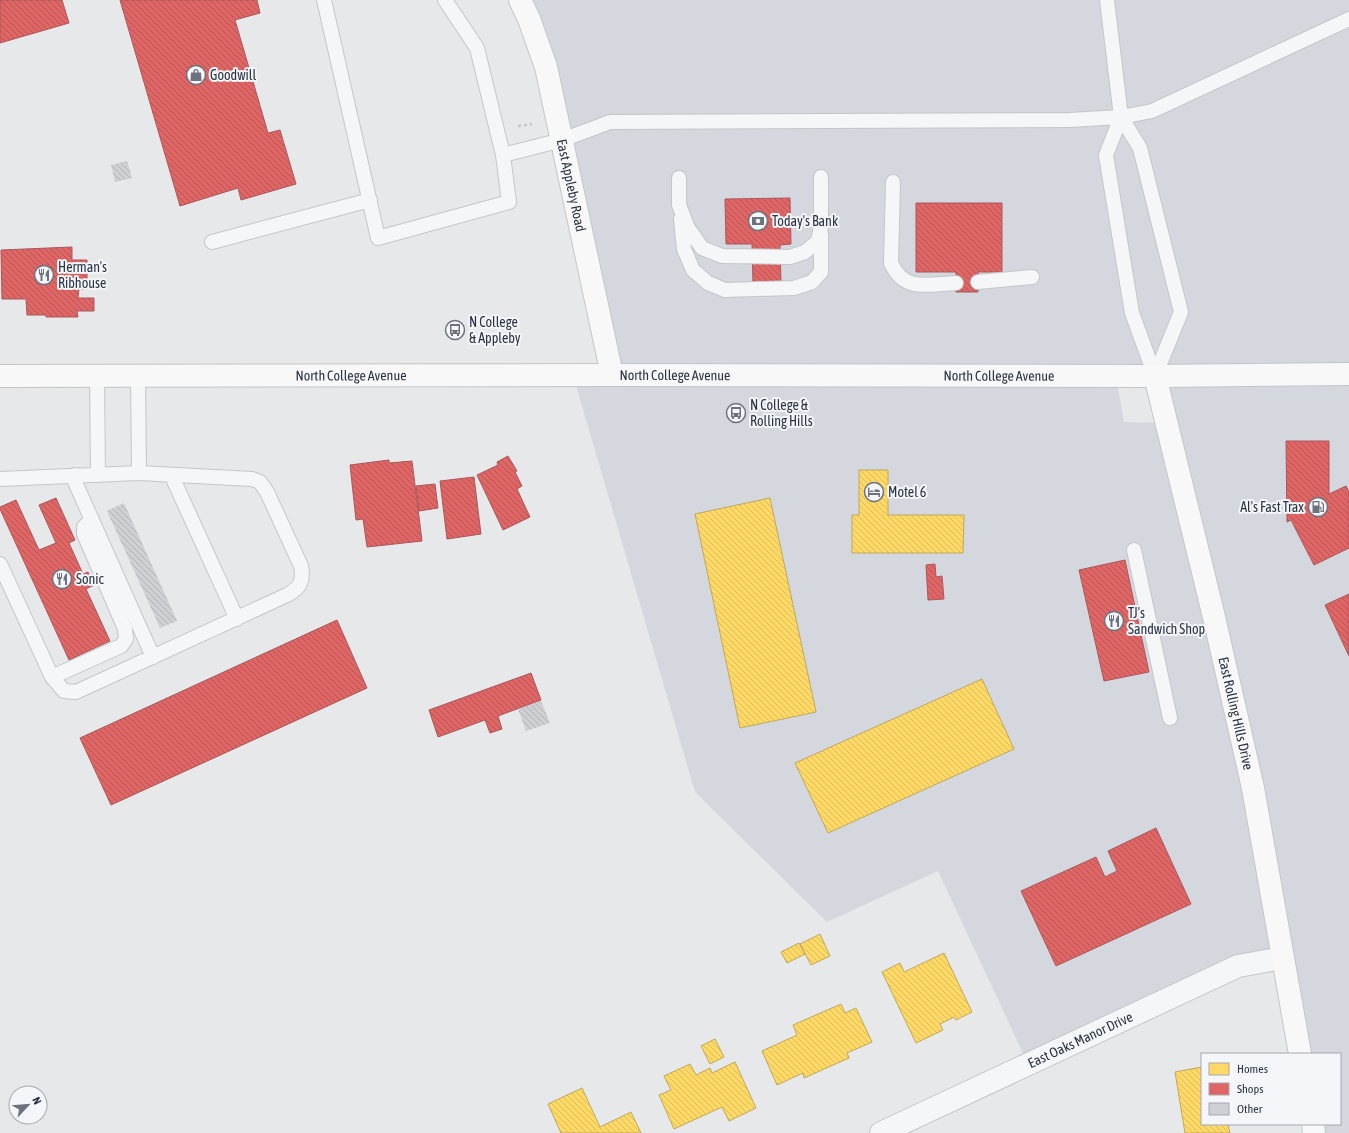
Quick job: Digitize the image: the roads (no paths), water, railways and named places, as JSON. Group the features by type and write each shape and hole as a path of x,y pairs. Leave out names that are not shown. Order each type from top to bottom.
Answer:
{"main road":[{"name":"East Appleby Road","path":"520,0 529,19 546,67 612,375"},
{"name":"North College Avenue","path":"0,376 1155,376 1349,374"},
{"name":"East Rolling Hills Drive","path":"1155,376 1212,610 1253,788 1300,1053"}],"street":[{"name":"East Oaks Manor Drive","path":"884,1132 1238,966 1282,958"}],"lane":[{"path":"324,0 378,238 509,202 503,156 477,48 445,0"},
{"path":"1107,0 1121,117 1140,148 1181,312 1155,376"},
{"path":"503,156 562,140 610,122 1063,120 1121,117 1152,111 1349,19"},
{"path":"1121,117 1106,155 1132,313 1155,376"},
{"path":"679,178 679,205 684,249 693,270 708,284 725,290 794,288 812,282 821,272 821,177"},
{"path":"893,182 891,263 896,273 903,280 912,284 956,283"},
{"path":"212,242 370,200"},
{"path":"679,205 688,228 702,248 722,256 790,257 805,252 818,241 821,226"},
{"path":"978,282 1032,277"},
{"path":"97,376 98,475"},
{"path":"138,376 140,473"},
{"path":"0,479 140,473 252,479 260,482 267,492 301,566 303,578 298,589 237,619 76,692 64,691 52,676 0,564"},
{"path":"75,475 75,482 153,657"},
{"path":"175,475 174,481 237,619"},
{"path":"52,676 121,646 126,639 125,629 84,534 84,527 92,519"},
{"path":"1134,550 1170,718"}],"place":[{"name":"Goodwill","path":"196,75"},
{"name":"Today's Bank","path":"758,221"},
{"name":"Herman's Ribhouse","path":"44,275"},
{"name":"N College & Appleby","path":"455,330"},
{"name":"N College & Rolling Hills","path":"736,413"},
{"name":"Motel 6","path":"874,492"},
{"name":"Al's Fast Trax","path":"1318,507"},
{"name":"Sonic","path":"62,579"},
{"name":"TJ's Sandwich Shop","path":"1114,621"}]}
